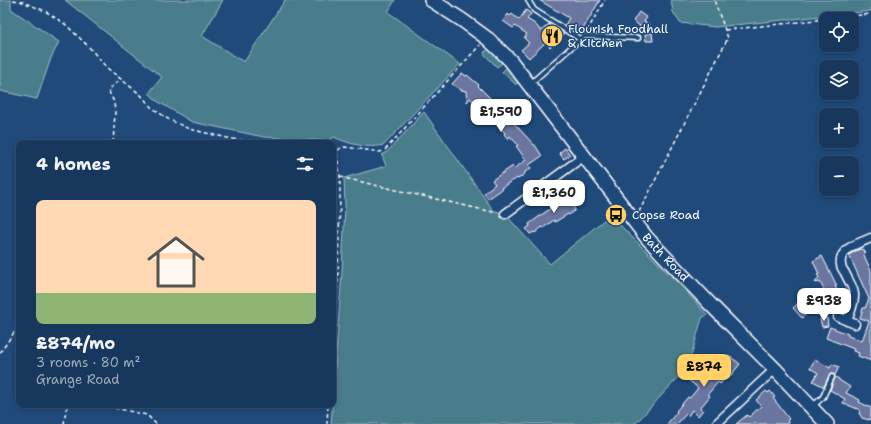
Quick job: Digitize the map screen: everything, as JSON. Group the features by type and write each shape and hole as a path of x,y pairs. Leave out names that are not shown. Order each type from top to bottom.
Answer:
{"highway":[{"name":"Bath Road","path":"431,0 488,39 510,60 648,238 705,299 827,424"}],"street":[{"path":"505,214 584,156"},
{"path":"847,321 853,304 854,295 852,286 841,266 841,259 844,252 871,238"},
{"path":"838,317 855,324"},
{"path":"716,424 774,369"}],"lane":[{"path":"528,0 534,10 580,39"},
{"path":"529,84 584,36 638,38"},
{"path":"811,407 823,397 832,377"}],"path":[{"path":"13,0 23,2 45,11 65,24 88,46 107,68 141,95 151,107 168,119 189,129 240,140"},
{"path":"584,36 605,0"},
{"path":"632,218 640,212 728,38 714,0"},
{"path":"725,30 871,14"},
{"path":"336,302 340,197 340,176 337,155 338,150 345,147 380,152 385,150 479,46 488,39"},
{"path":"113,140 115,113 114,102 109,92 110,88 121,79"},
{"path":"340,176 505,214"},
{"path":"0,353 16,329"},
{"path":"64,424 67,408"},
{"path":"115,408 147,415 157,424"},
{"path":"327,424 328,408"}],"green space":[{"path":"0,0 11,0 11,9 59,42 51,58 37,99 0,91"},
{"path":"65,0 223,0 202,36 244,62 285,0 395,0 388,12 460,64 384,145 378,146 359,145 334,137 330,140 312,140 264,137 192,122 157,101 149,93 162,77"},
{"path":"671,0 871,0 871,11 819,12 819,16 715,27 680,23 673,12"},
{"path":"490,49 502,61 497,67 485,55 484,52"},
{"path":"506,68 518,81 517,84 515,84 502,72"},
{"path":"424,112 493,210 505,214 550,264 610,215 684,289 707,315 702,318 688,367 635,424 331,424 332,408 336,408 336,355 345,206 344,178 386,166 382,155 387,152"}],"building":[{"path":"539,0 600,0 580,34 565,25 569,18"},
{"path":"526,10 531,14 527,19 535,24 541,31 549,24 555,31 557,29 564,34 550,47 546,42 529,58 521,50 529,43 524,38 527,34 515,26 513,28 503,21 508,14 510,16 512,14 519,20"},
{"path":"639,12 647,18 644,21 650,25 645,31 633,21"},
{"path":"652,33 653,41 646,41 645,34"},
{"path":"462,73 466,76 467,75 479,85 478,86 497,107 502,112 503,111 535,145 542,156 529,165 531,168 524,173 525,174 501,188 501,190 488,199 484,193 495,184 492,180 513,166 515,168 526,160 516,146 518,145 510,136 508,139 496,123 498,122 489,112 486,115 470,98 467,102 466,91 461,90 452,84"},
{"path":"565,148 570,155 564,159 559,153"},
{"path":"573,192 578,198 570,203 575,209 574,211 555,222 554,220 535,233 530,234 526,229 530,226 529,224"},
{"path":"860,249 864,250 865,252 864,255 871,271 871,361 858,356 859,353 853,351 854,349 826,338 830,327 862,341 869,321 860,318 863,308 865,308 869,299 849,255"},
{"path":"822,256 845,305 834,310 820,282 815,283 819,277 817,275 819,274 813,261"},
{"path":"809,293 813,298 810,301 812,304 807,308 810,311 802,318 793,308"},
{"path":"827,318 828,326 822,327 820,319"},
{"path":"728,355 740,364 728,379 725,379 720,384 718,382 708,394 710,396 700,408 703,410 698,416 692,410 688,416 686,414 677,424 667,424 688,397 690,398 698,388 686,378 697,366 709,377 715,370 716,371"},
{"path":"815,359 830,368 832,364 839,367 835,375 829,375 824,387 813,381 818,373 810,368"},
{"path":"835,377 850,387 846,393 860,400 859,402 871,408 871,417 869,420 862,418 859,413 860,410 843,403 845,399 830,390"},
{"path":"766,391 768,393 770,391 775,397 773,398 789,419 787,421 789,424 736,424 747,415 749,417 761,406 756,400"}],"place":[{"name":"Flourish Foodhall & Kitchen","path":"552,36"},
{"name":"Copse Road","path":"616,215"}]}
